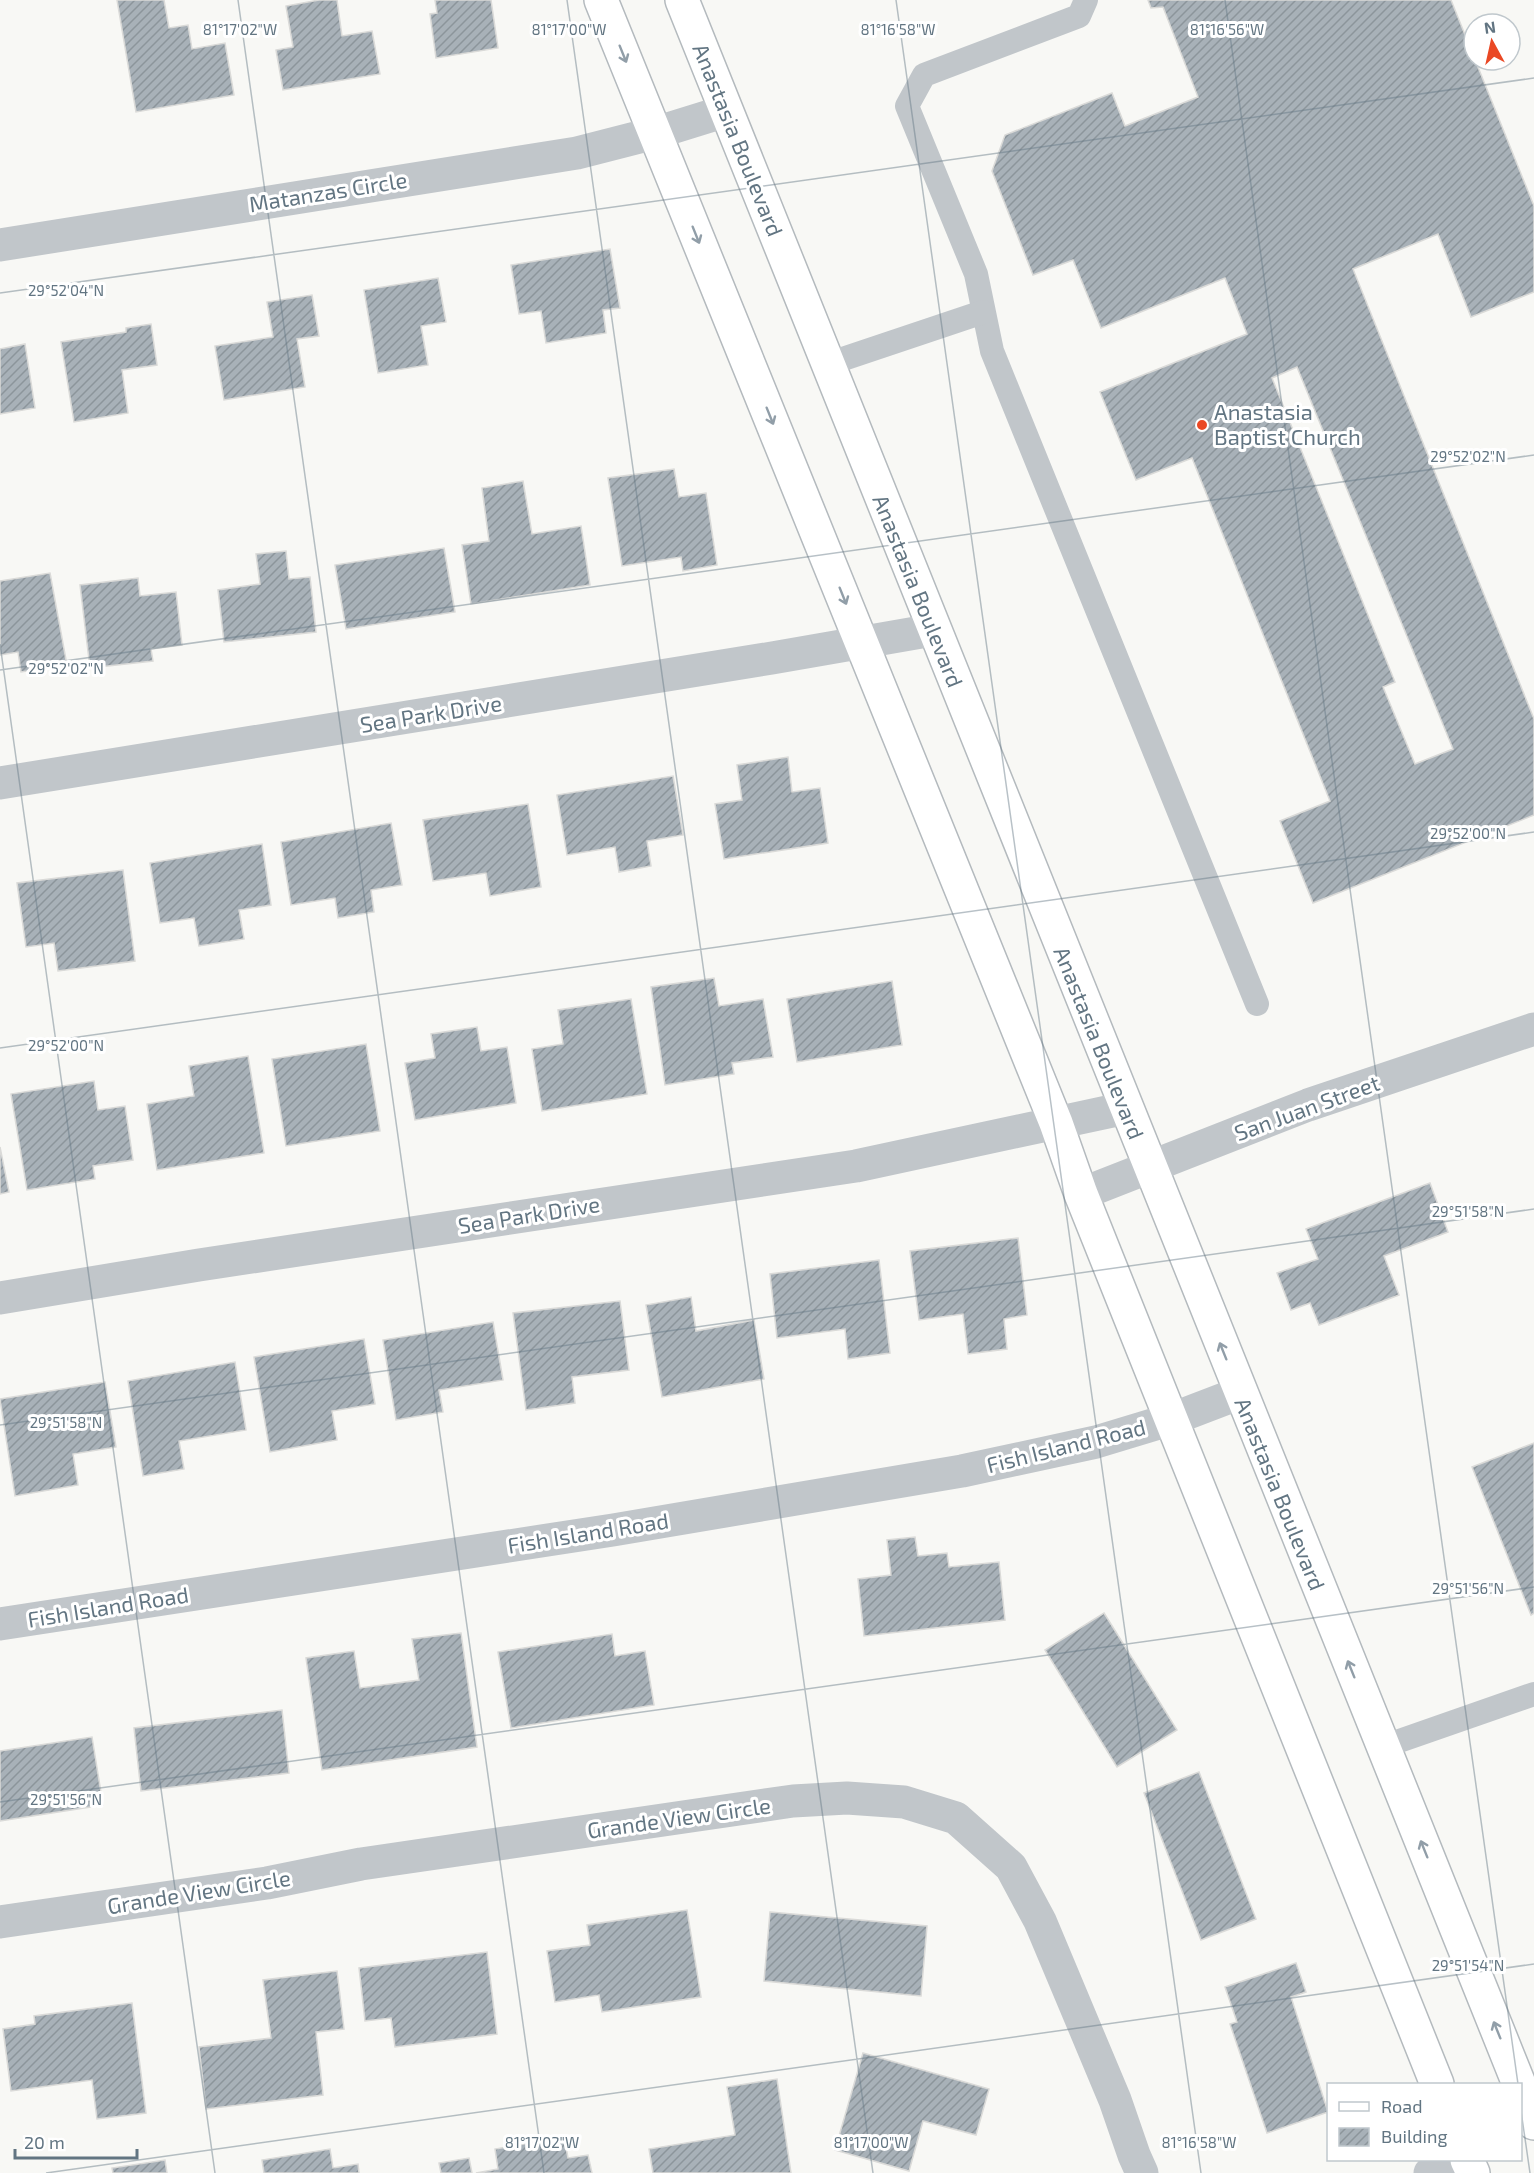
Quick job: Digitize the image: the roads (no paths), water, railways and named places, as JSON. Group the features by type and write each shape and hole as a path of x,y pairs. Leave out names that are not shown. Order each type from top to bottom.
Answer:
{"main road":[{"path":"602,0 1056,1123 1081,1194 1436,2083"},
{"name":"Anastasia Boulevard","path":"682,0 1518,2083"},
{"path":"1522,2092 1534,2123"}],"street":[{"name":"Matanzas Circle","path":"0,244 577,153 655,133 726,111"},
{"name":"Sea Park Drive","path":"0,783 933,630"},
{"name":"San Juan Street","path":"1081,1194 1308,1105 1534,1029"},
{"name":"Sea Park Drive","path":"0,1298 199,1265 855,1166 1126,1108"},
{"name":"Fish Island Road","path":"0,1624 589,1533 962,1471 1096,1442 1172,1419 1240,1393"},
{"name":"Grande View Circle","path":"0,1922 267,1882 361,1864 793,1801 847,1798 904,1802 956,1818 1011,1867 1040,1921 1115,2100 1142,2173"},
{"path":"1430,2173 1462,2161"}],"lane":[{"path":"1086,0 1079,16 924,75 907,106 976,274 992,351 1257,1004"},
{"path":"828,364 984,312"},
{"path":"1382,1747 1534,1694"}],"place":[{"name":"Anastasia Baptist Church","path":"1202,425"}]}
